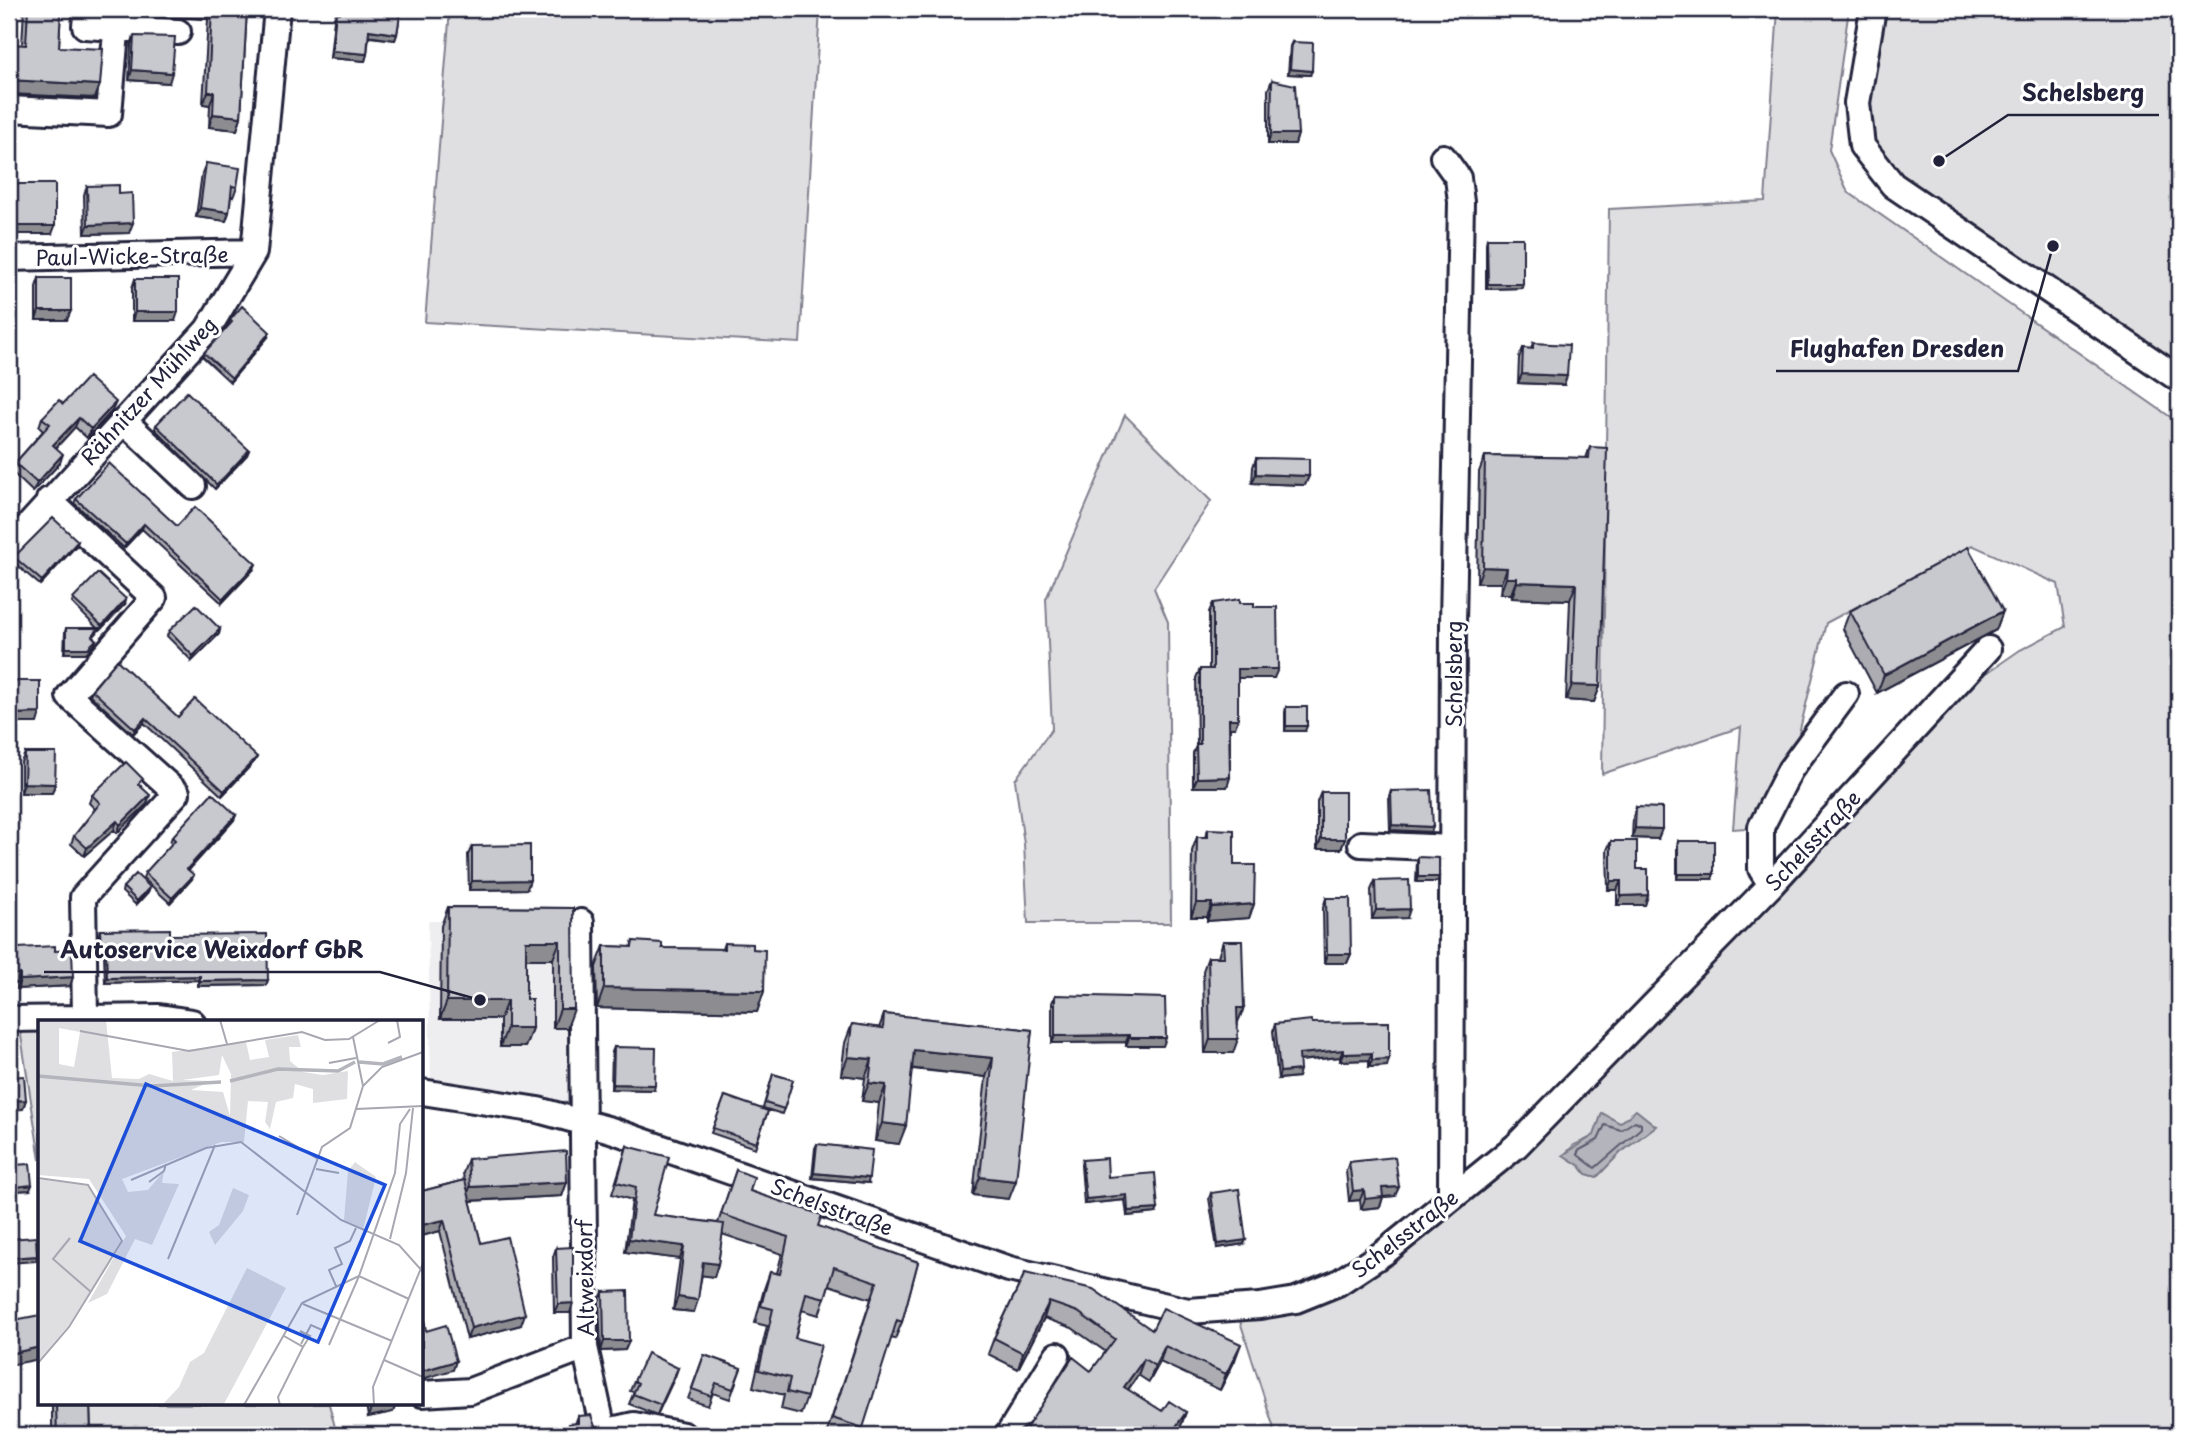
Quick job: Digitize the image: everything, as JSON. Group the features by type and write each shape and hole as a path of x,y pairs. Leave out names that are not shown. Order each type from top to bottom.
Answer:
{"street":[{"path":"87,9 85,26 116,19 178,32"},
{"name":"Rähnitzer Mühlweg","path":"9,547 49,500 208,329 254,252 277,9"},
{"path":"1872,9 1857,103 1858,114 1862,146 1893,185 2179,379"},
{"path":"9,109 109,114 116,19"},
{"name":"Schelsberg","path":"1443,157 1458,177 1461,202 1452,848 1451,1196"},
{"name":"Paul-Wicke-Straße","path":"9,258 254,252"},
{"path":"124,421 193,486"},
{"path":"49,500 154,598 69,696 177,793 83,897 85,1016"},
{"name":"Schelsstraße","path":"424,1092 538,1110 582,1122 755,1179 1009,1269 1188,1311 1296,1300 1338,1283 1419,1227 1451,1196 1516,1146 1770,885 1988,649"},
{"path":"1770,885 1760,869 1760,827 1790,770 1846,694"},
{"path":"1361,844 1452,848"},
{"name":"Altweixdorf","path":"581,922 585,1347 604,1434 634,1425 683,1435"},
{"path":"9,1019 85,1016 159,1017 179,1020"},
{"path":"424,1394 470,1391 585,1347"},
{"path":"1008,1435 1057,1355"}],"shaded area":[{"path":"450,9 820,9 800,343 425,322"},
{"path":"1778,9 1849,9 1829,150 1848,192 2179,423 2179,1435 1276,1435 1239,1318 1417,1241 1958,693 2020,650 2065,627 2058,584 1972,545 1826,623 1790,770 1761,827 1733,829 1741,727 1602,774 1609,209 1765,201","holes":["1620,1124 1655,1126 1620,1153 1597,1177 1586,1174 1580,1166 1564,1155 1574,1145"]},
{"path":"1883,9 2179,9 2179,372 1897,182 1864,130"},
{"path":"1125,415 1211,501 1154,588 1168,622 1171,923 1028,923 1024,844 1015,780 1052,729 1046,599"},
{"path":"428,921 581,922 583,1123 431,1093"},
{"path":"20,1029 38,1029 38,1147"},
{"path":"90,1406 330,1406 337,1435 90,1435"}],"water":[{"path":"1636,1110 1656,1126 1620,1153 1597,1177 1586,1174 1580,1166 1563,1155 1594,1135 1602,1113 1620,1123"}],"building":[{"path":"28,9 61,9 59,47 103,49 100,85 9,80 9,44 26,45"},
{"path":"212,9 247,9 241,117 213,114 214,92 208,92"},
{"path":"340,9 401,9 397,34 369,30 367,54 332,51 336,13 340,13"},
{"path":"134,36 175,37 172,73 132,70"},
{"path":"1292,42 1313,43 1312,71 1290,69"},
{"path":"1272,80 1295,85 1298,134 1271,134"},
{"path":"206,163 240,168 237,187 232,186 229,212 200,208"},
{"path":"9,184 55,184 55,226 9,226"},
{"path":"119,185 119,194 132,193 133,223 88,225 87,186"},
{"path":"1487,238 1523,238 1523,284 1488,284"},
{"path":"39,278 71,278 71,311 39,311"},
{"path":"135,279 178,279 178,312 135,312"},
{"path":"242,306 270,332 232,378 204,353 232,322 230,320"},
{"path":"1533,343 1569,345 1567,376 1522,374 1523,348 1533,349"},
{"path":"88,377 116,402 91,429 79,418 53,445 63,454 37,483 15,463 50,424 42,418 59,400 63,404"},
{"path":"187,392 249,450 217,485 156,425"},
{"path":"1590,447 1607,448 1600,686 1572,685 1576,584 1517,582 1517,578 1506,578 1507,568 1483,567 1485,456 1589,458"},
{"path":"1256,458 1309,459 1309,476 1256,474"},
{"path":"109,463 177,526 195,507 256,564 223,599 144,524 126,544 76,499"},
{"path":"53,518 78,541 42,581 14,557"},
{"path":"1968,547 2003,611 1884,675 1850,611"},
{"path":"98,573 126,599 102,626 73,599"},
{"path":"1240,599 1240,603 1254,603 1254,607 1277,607 1278,669 1238,669 1238,719 1229,719 1230,777 1197,778 1200,669 1213,669 1213,603"},
{"path":"196,605 220,629 193,656 169,631"},
{"path":"66,628 99,628 92,636 96,640 88,648 66,648"},
{"path":"117,660 178,717 195,699 257,757 224,791 145,718 135,729 92,690"},
{"path":"9,681 40,681 40,713 10,714"},
{"path":"1286,707 1307,707 1307,726 1286,726"},
{"path":"25,753 56,753 55,784 24,783"},
{"path":"126,762 143,779 138,784 150,795 120,825 117,821 87,848 74,836 100,803 92,795"},
{"path":"1431,790 1433,827 1392,825 1391,791"},
{"path":"1321,792 1345,792 1345,839 1321,839"},
{"path":"212,793 236,815 187,869 194,875 172,898 145,873 175,840 172,837"},
{"path":"1636,807 1662,808 1662,829 1635,828"},
{"path":"1208,829 1234,830 1234,865 1255,865 1254,904 1212,907 1212,903 1196,903 1197,837 1208,837"},
{"path":"1611,841 1637,841 1637,869 1648,869 1648,895 1621,896 1621,881 1611,881"},
{"path":"1678,841 1714,841 1714,874 1678,874"},
{"path":"530,845 530,880 472,881 472,846"},
{"path":"1418,857 1439,858 1439,877 1418,877"},
{"path":"136,874 150,887 137,901 123,887"},
{"path":"9,879 18,879 18,948 55,946 55,951 72,950 73,977 20,980 20,974 9,974"},
{"path":"1409,880 1410,909 1376,910 1375,881"},
{"path":"1326,898 1350,898 1351,954 1327,954"},
{"path":"448,907 573,908 574,1009 560,1009 560,941 526,941 526,999 532,999 532,1028 507,1028 507,1001 447,1001"},
{"path":"170,929 170,935 267,934 268,980 200,981 200,976 107,978 106,949 101,949 100,930"},
{"path":"633,941 662,943 662,948 724,949 724,943 753,944 753,949 765,950 764,991 604,988 604,946 632,947"},
{"path":"1223,941 1242,941 1244,1008 1237,1008 1238,1039 1210,1039 1208,957 1224,957"},
{"path":"1055,995 1165,998 1166,1038 1129,1038 1129,1035 1055,1036"},
{"path":"884,1014 1032,1030 1016,1181 980,1177 993,1058 914,1050 906,1126 882,1123 886,1085 869,1083 872,1059 848,1057 852,1024 883,1028"},
{"path":"1311,1020 1312,1023 1389,1022 1389,1059 1372,1060 1372,1053 1343,1054 1343,1050 1299,1054 1300,1070 1280,1072 1275,1024"},
{"path":"614,1047 656,1048 655,1085 613,1084"},
{"path":"773,1074 793,1080 784,1109 765,1103"},
{"path":"24,1076 26,1100 9,1101 9,1077"},
{"path":"725,1096 768,1111 756,1143 713,1128"},
{"path":"817,1144 872,1150 869,1178 814,1173"},
{"path":"627,1146 669,1157 653,1215 724,1224 718,1264 703,1262 698,1300 678,1297 684,1246 629,1239 636,1187 617,1182"},
{"path":"566,1151 567,1182 470,1187 468,1159"},
{"path":"1395,1157 1399,1187 1382,1188 1383,1197 1365,1199 1364,1190 1353,1191 1349,1162"},
{"path":"1107,1158 1108,1177 1155,1173 1158,1209 1128,1211 1127,1195 1086,1199 1082,1160"},
{"path":"30,1164 32,1185 15,1187 13,1165"},
{"path":"736,1170 754,1177 750,1191 822,1215 818,1226 918,1262 902,1322 897,1320 863,1428 832,1418 877,1282 834,1267 825,1298 806,1293 795,1338 821,1345 807,1397 787,1392 790,1378 759,1370 773,1309 761,1306 770,1272 780,1274 788,1237 721,1214"},
{"path":"465,1180 481,1243 507,1237 525,1314 471,1328 444,1220 424,1225 424,1190"},
{"path":"1239,1189 1246,1240 1218,1244 1211,1193"},
{"path":"36,1237 37,1256 9,1258 9,1239"},
{"path":"573,1247 573,1303 558,1304 556,1248"},
{"path":"1025,1273 1093,1289 1152,1330 1163,1308 1241,1344 1226,1374 1165,1346 1155,1366 1144,1359 1124,1387 1162,1411 1169,1401 1186,1412 1170,1435 1065,1435 1057,1429 1052,1435 1015,1435 1027,1427 1073,1357 1091,1371 1115,1339 1078,1312 1049,1302 1023,1353 994,1338"},
{"path":"628,1291 629,1341 604,1341 603,1292"},
{"path":"38,1315 38,1347 9,1354 9,1321"},
{"path":"424,1320 426,1331 446,1325 456,1361 424,1370"},
{"path":"647,1353 678,1368 661,1405 633,1394 638,1383 634,1381"},
{"path":"704,1355 741,1368 733,1389 716,1383 711,1396 692,1389"},
{"path":"56,1406 90,1406 91,1435 57,1435"},
{"path":"591,1415 598,1435 569,1435 569,1424 578,1423 578,1416"}],"place":[{"name":"Schelsberg","path":"1939,161"},
{"name":"Flughafen Dresden","path":"2053,246"},
{"name":"Autoservice Weixdorf GbR","path":"480,1000"}]}
